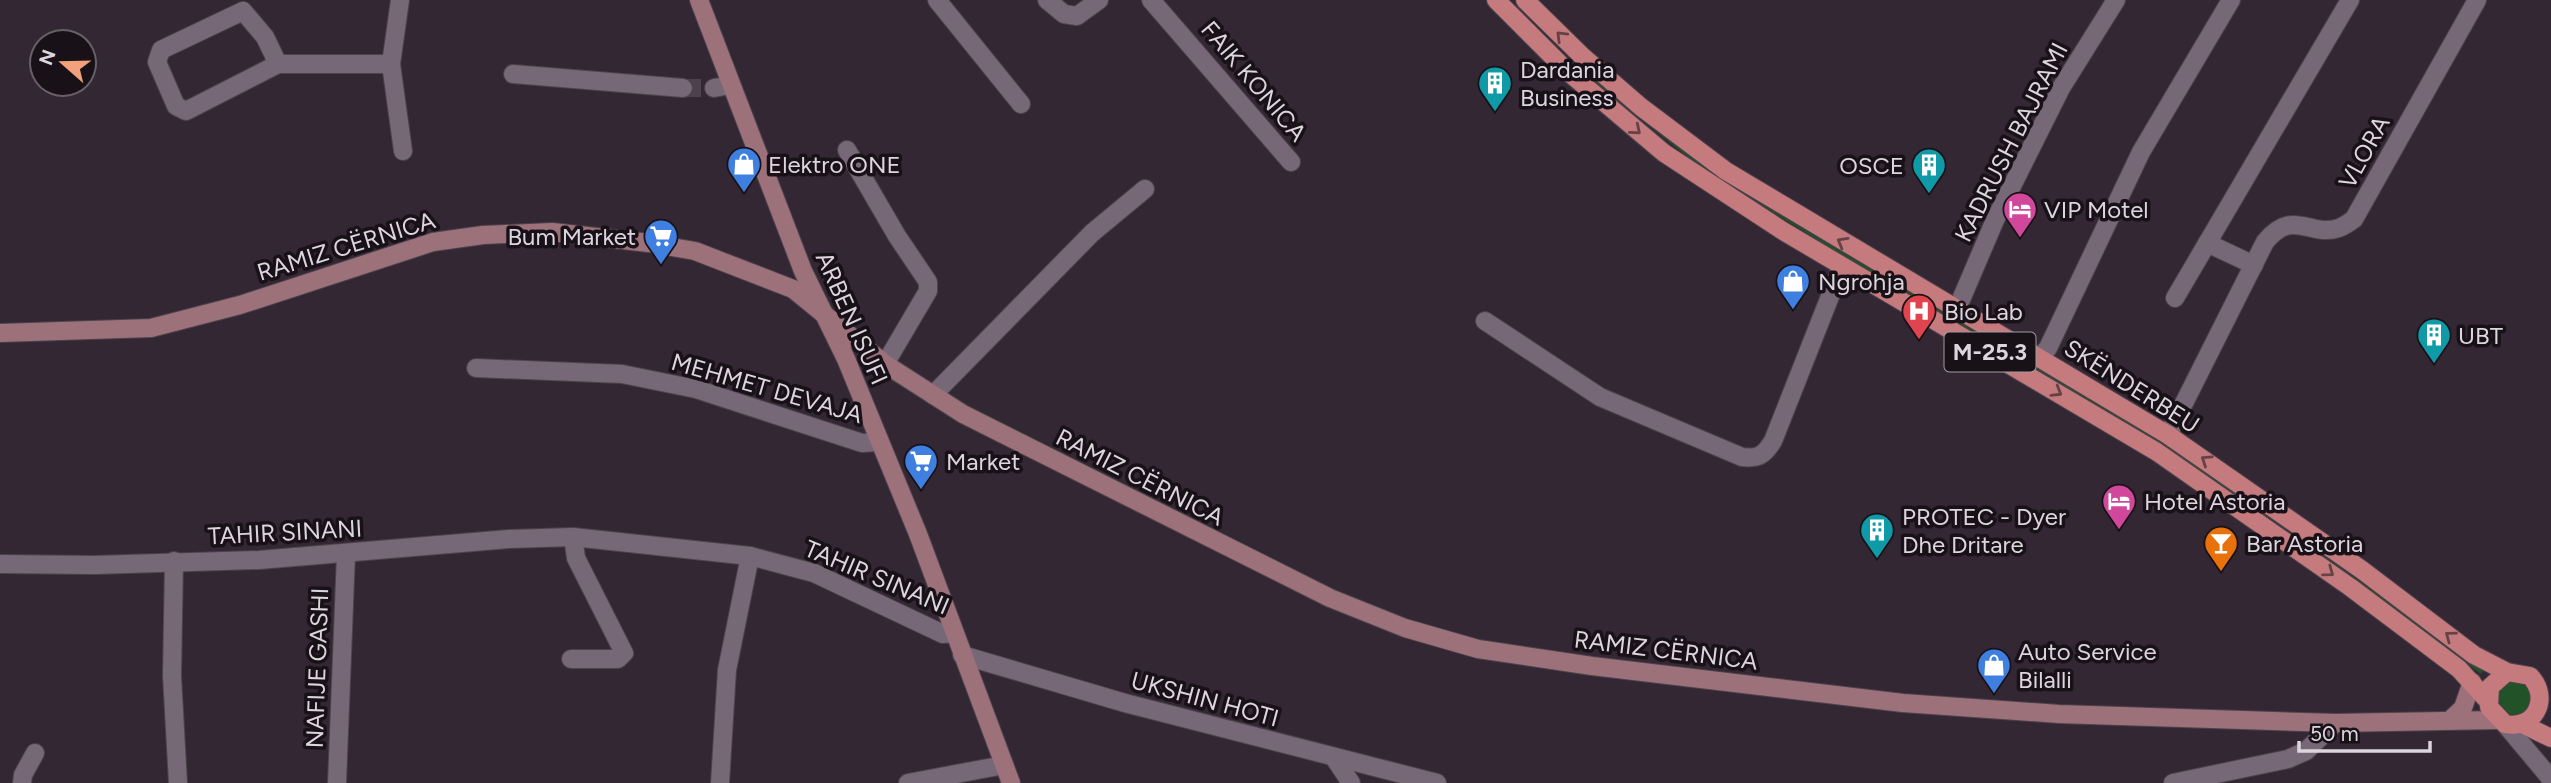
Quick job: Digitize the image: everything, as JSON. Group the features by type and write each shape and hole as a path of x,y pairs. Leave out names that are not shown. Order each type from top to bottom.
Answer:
{"main road":[{"name":"SKËNDERBEU","path":"1496,0 1567,71 1664,153 1714,189 2157,452 2350,587 2477,693"},
{"name":"SKËNDERBEU","path":"1525,0 1581,55 1677,137 1794,214 2168,435 2351,562 2501,676"},
{"name":"M-25.3","path":"2477,693 2508,723 2537,713 2546,702 2530,676 2523,673 2501,676"},
{"path":"2477,693 2501,676"},
{"path":"2508,723 2551,738"}],"street":[{"path":"400,0 391,64 403,151"},
{"name":"ARBEN ISUFI","path":"699,0 722,86 918,534 1011,783"},
{"path":"936,0 1021,104"},
{"path":"1047,0 1064,14 1077,16 1100,0"},
{"name":"FAIK KONICA","path":"1151,0 1291,163"},
{"name":"KADRUSH BAJRAMI","path":"1956,309 1994,220 2061,88 2116,0"},
{"path":"2040,357 2048,348 2141,152 2231,0"},
{"path":"2175,298 2350,0"},
{"name":"VLORA","path":"2168,435 2265,242 2276,228 2293,225 2338,229 2354,219 2477,0"},
{"path":"278,64 265,37 243,10 161,50 157,62 176,106 186,111 278,64 391,64"},
{"path":"513,74 683,88"},
{"path":"847,150 897,236 928,282 928,291 885,364"},
{"path":"933,395 1093,233 1145,189"},
{"name":"RAMIZ CËRNICA","path":"0,334 152,328 240,305 432,242 483,235 552,232 695,251 793,289 885,364 963,414 1330,598 1405,628 1478,649 1592,666 1903,703 2142,718 2335,723 2450,720 2508,723"},
{"path":"2207,243 2254,265"},
{"path":"1485,321 1600,397 1742,457 1756,458 1765,454 1773,441 1842,266"},
{"name":"MEHMET DEVAJA","path":"476,368 622,374 696,389 862,443 878,442"},
{"path":"571,659 618,659 624,653 576,558 573,537"},
{"name":"TAHIR SINANI","path":"0,564 93,565 346,554 509,539 573,537 750,556 814,573 943,634 954,633"},
{"name":"NAFIJE GASHI","path":"337,783 346,554"},
{"path":"720,783 727,670 750,556"},
{"path":"174,561 172,676 177,783"},
{"name":"UKSHIN HOTI","path":"962,655 1125,704 1437,783"},
{"path":"2450,720 2477,693"},
{"path":"2173,783 2288,759 2306,751 2335,723"},
{"path":"2508,723 2551,779"},
{"path":"22,783 23,775 35,753"},
{"path":"1335,759 1351,783"},
{"path":"908,783 1004,765"}],"green space":[{"path":"1511,0 1603,87 1658,132 1748,196 2171,448 2484,669 2481,674 2288,531 2170,450 1843,256 1699,166 1602,88"},
{"path":"2515,681 2527,686 2532,698 2527,710 2515,715 2503,710 2498,698 2503,686"}],"tunnel":[{"path":"683,88 714,88"}],"place":[{"name":"Dardania Business","path":"1495,113"},
{"name":"Elektro ONE","path":"744,194"},
{"name":"OSCE","path":"1929,195"},
{"name":"VIP Motel","path":"2020,239"},
{"name":"Bum Market","path":"661,266"},
{"name":"Ngrohja","path":"1793,311"},
{"name":"Bio Lab","path":"1919,341"},
{"name":"UBT","path":"2434,365"},
{"name":"Market","path":"921,491"},
{"name":"Hotel Astoria","path":"2119,531"},
{"name":"PROTEC - Dyer Dhe Dritare","path":"1877,560"},
{"name":"Bar Astoria","path":"2221,573"},
{"name":"Auto Service Bilalli","path":"1994,695"}]}
